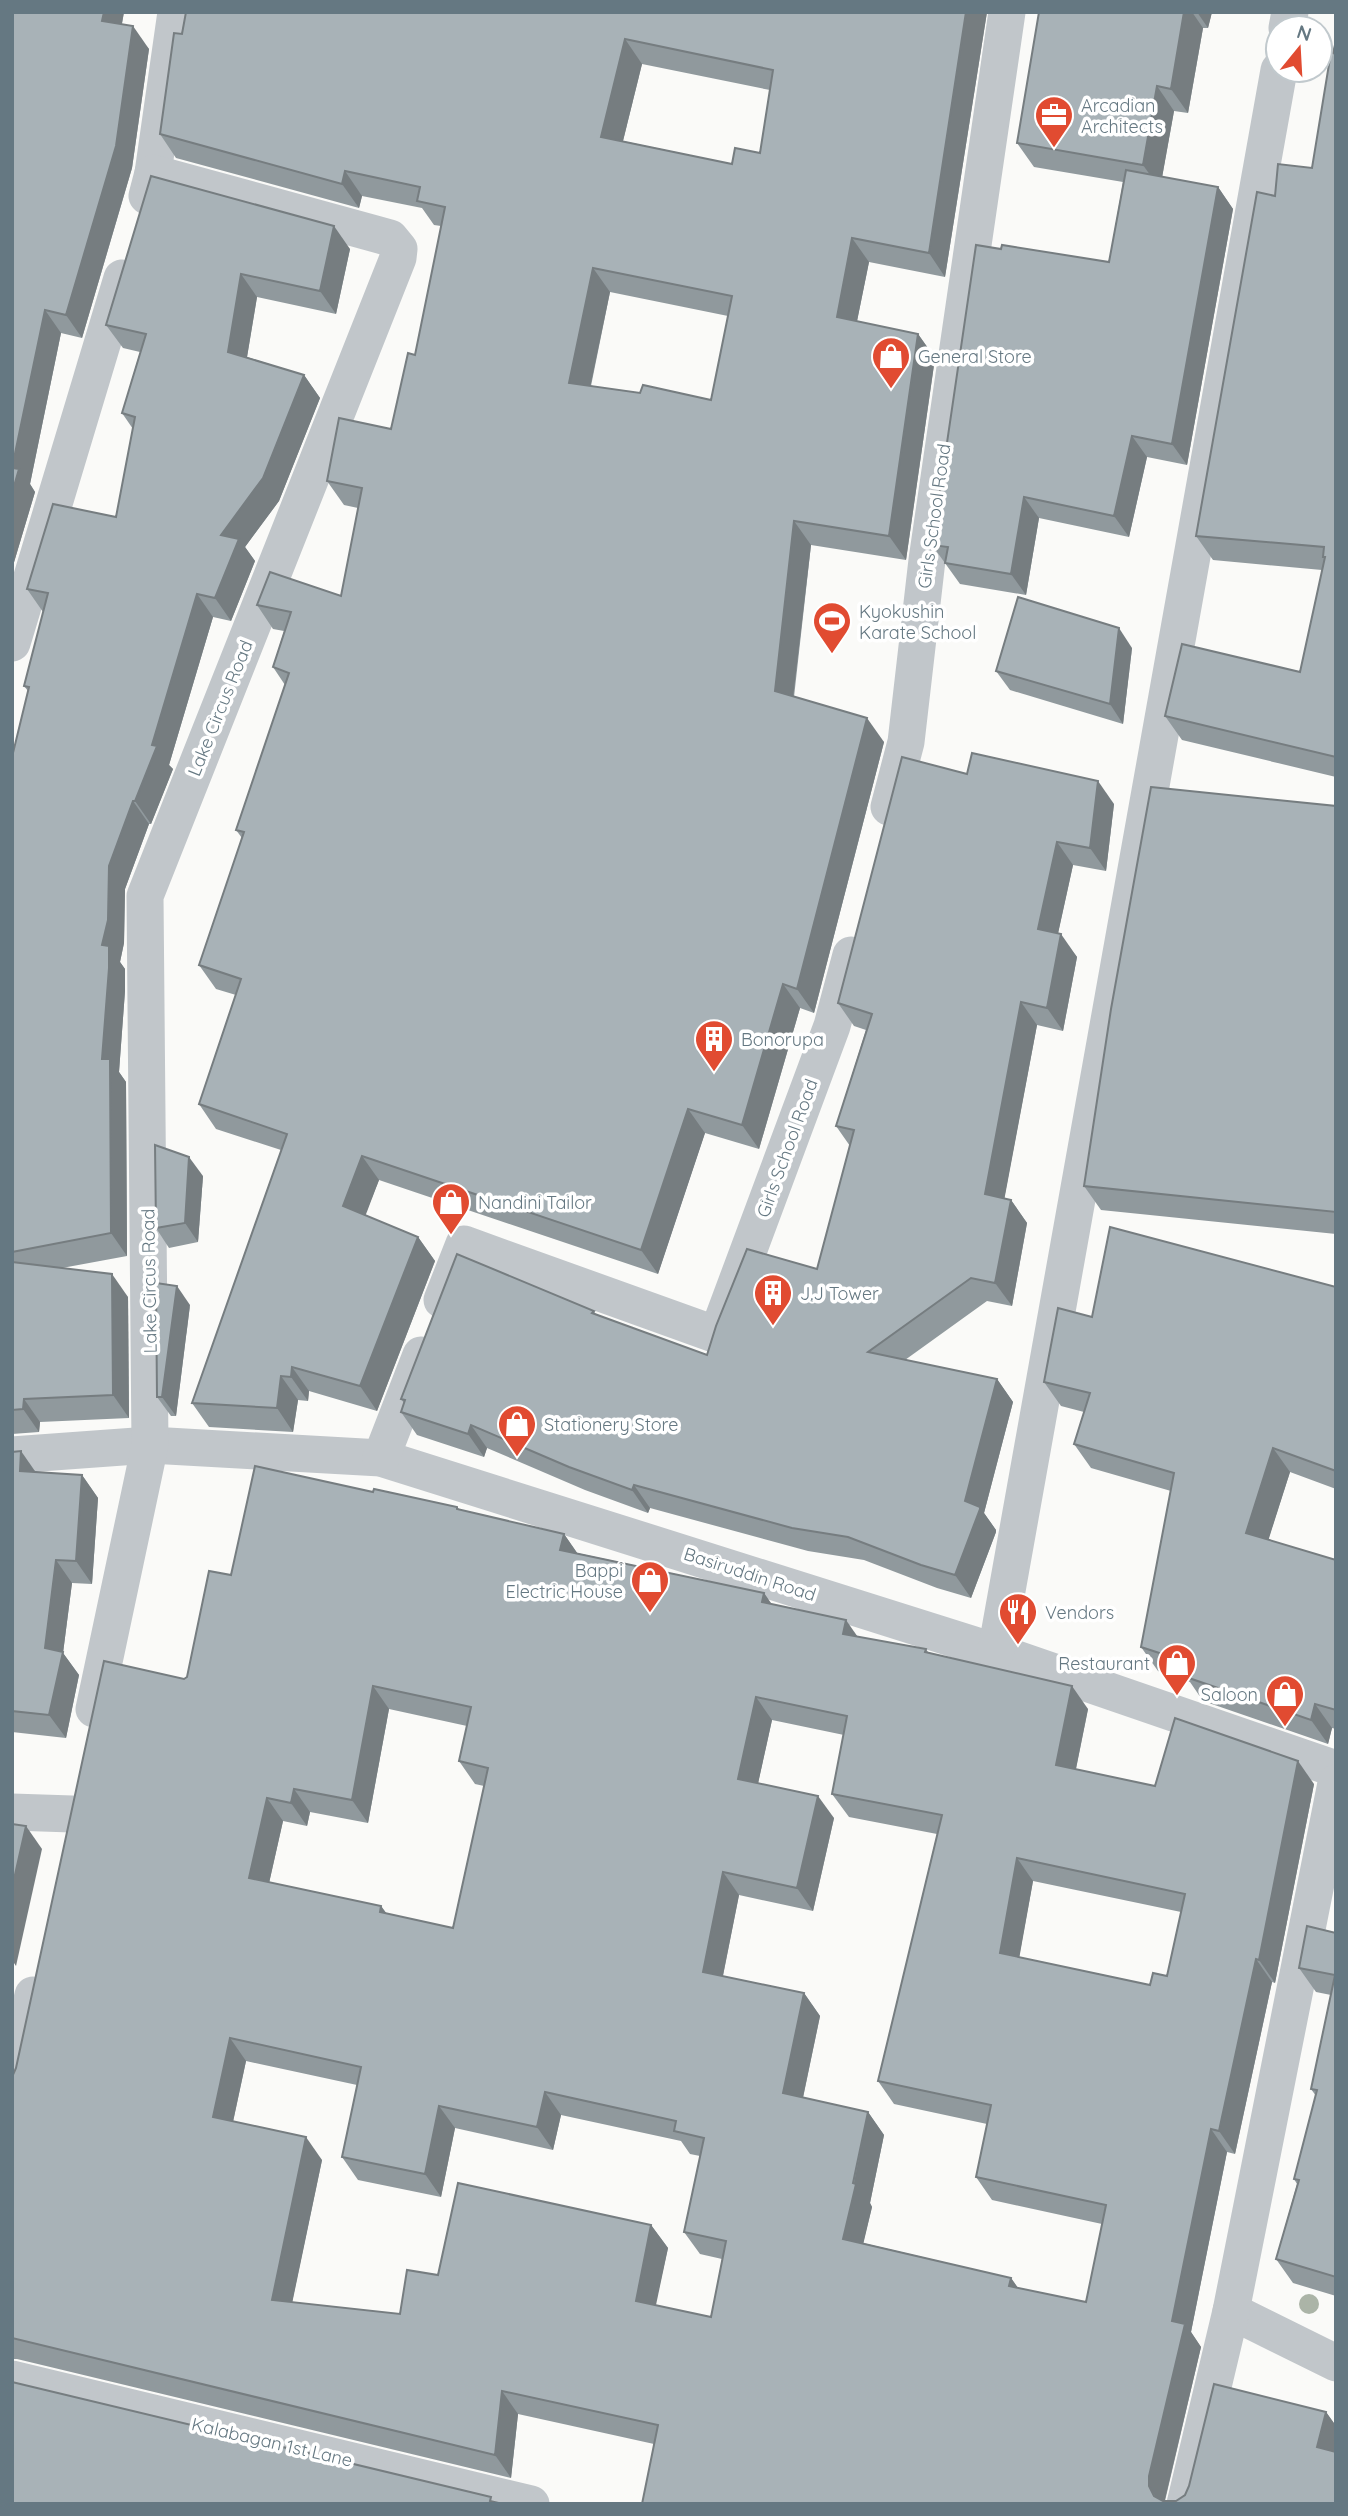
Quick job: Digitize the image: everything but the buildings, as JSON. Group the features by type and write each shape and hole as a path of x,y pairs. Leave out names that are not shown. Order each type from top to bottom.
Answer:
{"street":[{"path":"12,643 153,173 176,12"},
{"name":"Girls School Road","path":"882,837 906,742 927,560 1007,12"},
{"path":"996,1652 1276,84"},
{"name":"Lake Circus Road","path":"87,1745 150,1445 145,897 398,258 399,249 390,239 372,233 153,173"},
{"name":"Girls School Road","path":"381,1458 464,1244 718,1335 832,1026 860,918"},
{"path":"12,1455 150,1445"},
{"name":"Basiruddin Road","path":"150,1445 381,1458 996,1652 1336,1769"},
{"path":"1185,2504 1231,2311 1336,1783"},
{"path":"12,1812 75,1800 64,1853"},
{"path":"12,2087 41,1957"},
{"path":"1231,2311 1336,2363"},
{"name":"Kalabagan 1st Lane","path":"12,2379 531,2504"}],"place":[{"name":"Arcadian Architects","path":"1054,149"},
{"name":"General Store","path":"891,390"},
{"name":"Kyokushin Karate School","path":"832,655"},
{"name":"Bonorupa","path":"714,1073"},
{"name":"Nandini Tailor","path":"451,1236"},
{"name":"J.J Tower","path":"773,1327"},
{"name":"Stationery Store","path":"517,1458"},
{"name":"Bappi Electric House","path":"650,1614"},
{"name":"Vendors","path":"1018,1646"},
{"name":"Restaurant","path":"1177,1697"},
{"name":"Saloon","path":"1285,1728"}]}
